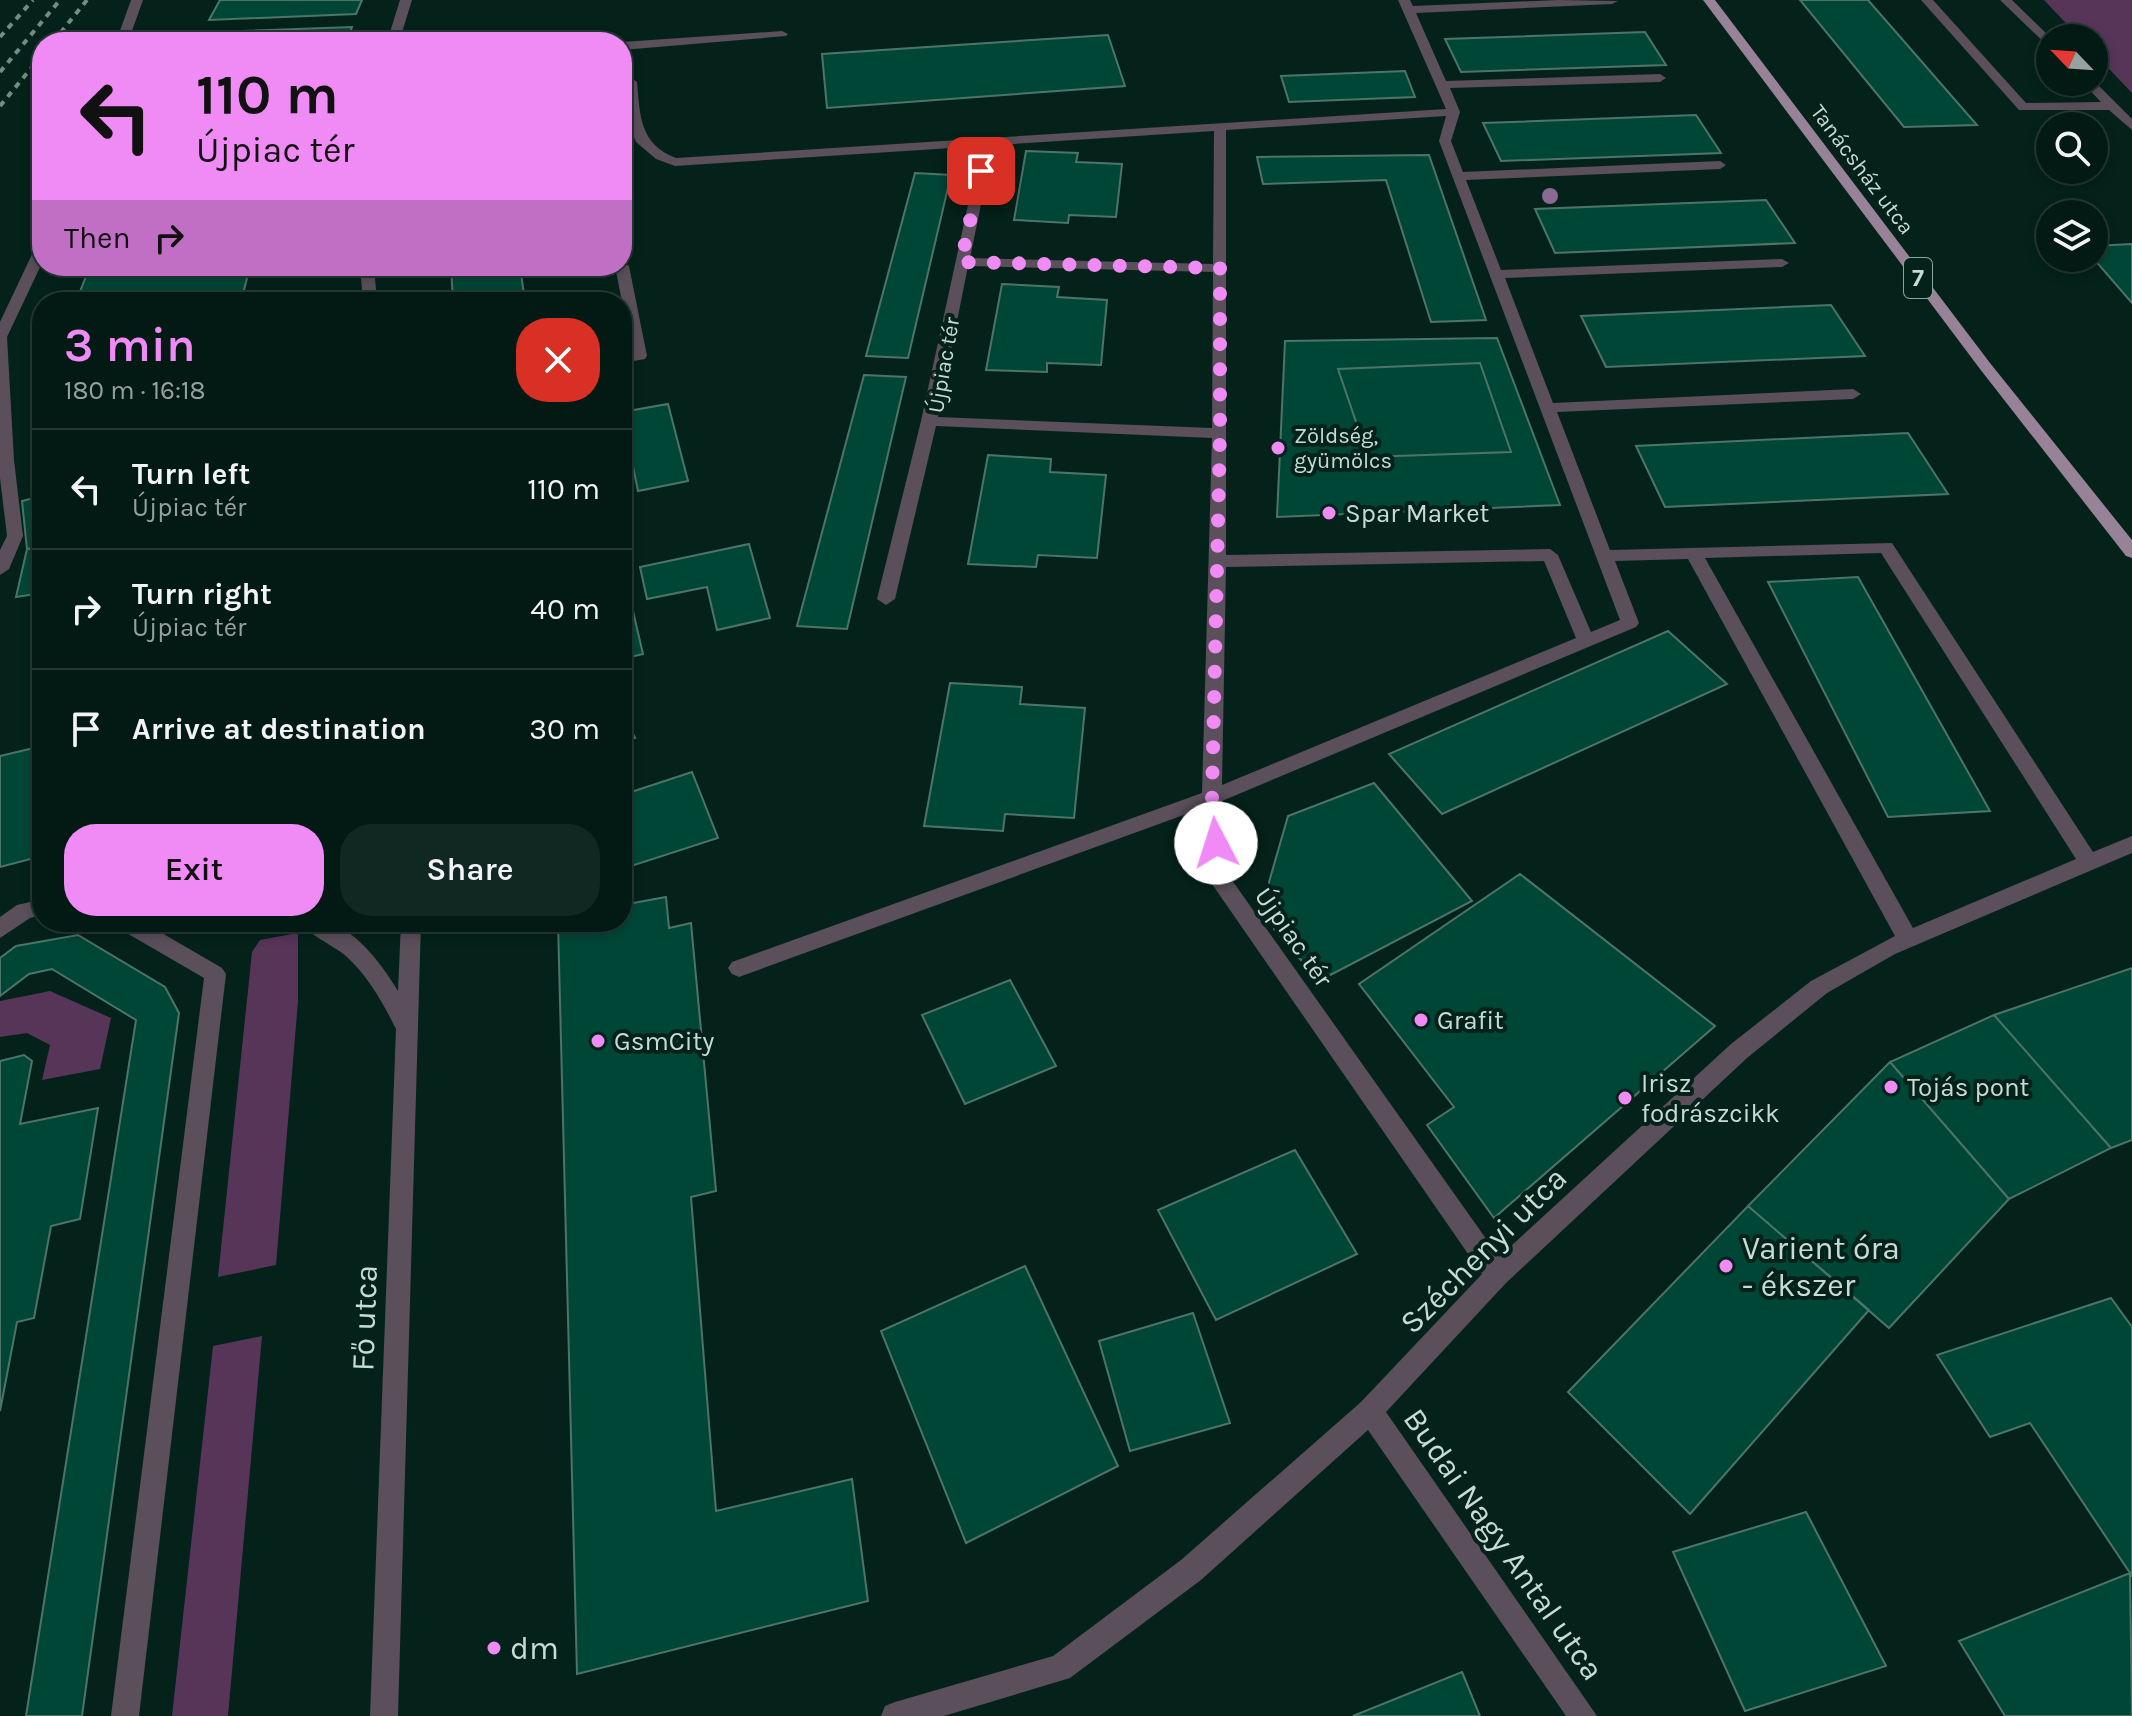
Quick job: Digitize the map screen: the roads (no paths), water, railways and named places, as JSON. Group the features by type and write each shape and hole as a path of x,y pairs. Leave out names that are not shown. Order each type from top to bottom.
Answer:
{"main road":[{"name":"Tanácsház utca","path":"1709,0 1985,366 2132,552"}],"street":[{"path":"126,32 137,0"},
{"path":"396,32 406,0"},
{"path":"1927,0 2023,107 2112,106"},
{"path":"2006,0 2036,30"},
{"path":"739,968 1212,797 1630,623 1445,141 1454,112 1406,5 1612,1"},
{"path":"632,63 782,34"},
{"path":"1442,85 1660,78"},
{"path":"2102,96 2132,126"},
{"path":"632,102 634,128 655,156 675,162 1454,112"},
{"name":"Újpiac tér","path":"1220,126 1220,433 1212,797 1219,878 1497,1275"},
{"path":"1459,176 1720,165"},
{"name":"Újpiac tér","path":"981,171 929,421 1220,433"},
{"path":"961,262 1220,268"},
{"path":"1496,274 1782,263"},
{"path":"0,569 15,536 6,460 0,337 32,269"},
{"path":"632,316 640,356 632,357"},
{"path":"1548,408 1853,394"},
{"path":"886,599 929,421"},
{"path":"1604,556 1886,547 2089,862"},
{"path":"1693,553 1908,939"},
{"path":"1218,561 1550,555 1586,641"},
{"name":"Széchenyi utca","path":"895,1716 1060,1668 1191,1570 1370,1411 1497,1275 1739,1051 1819,987 1908,939 2132,844"},
{"path":"0,929 24,911 32,909"},
{"path":"125,1716 215,974 142,932"},
{"path":"331,932 360,955 385,985 409,1032"},
{"name":"Fő utca","path":"384,1716 411,932"},
{"name":"Budai Nagy Antal utca","path":"1370,1411 1583,1716"}],"railway":[{"path":"0,37 33,0"},
{"path":"33,32 60,0"},
{"path":"61,32 87,0"},
{"path":"0,72 32,34"},
{"path":"0,106 32,67"}],"place":[{"name":"Zöldség, gyümölcs","path":"1278,448"},
{"name":"Spar Market","path":"1329,513"},
{"name":"Grafit","path":"1421,1020"},
{"name":"GsmCity","path":"598,1041"},
{"name":"Tojás pont","path":"1891,1087"},
{"name":"Irisz fodrászcikk","path":"1625,1098"},
{"name":"Varient óra - ékszer","path":"1726,1266"},
{"name":"dm","path":"494,1648"}]}
